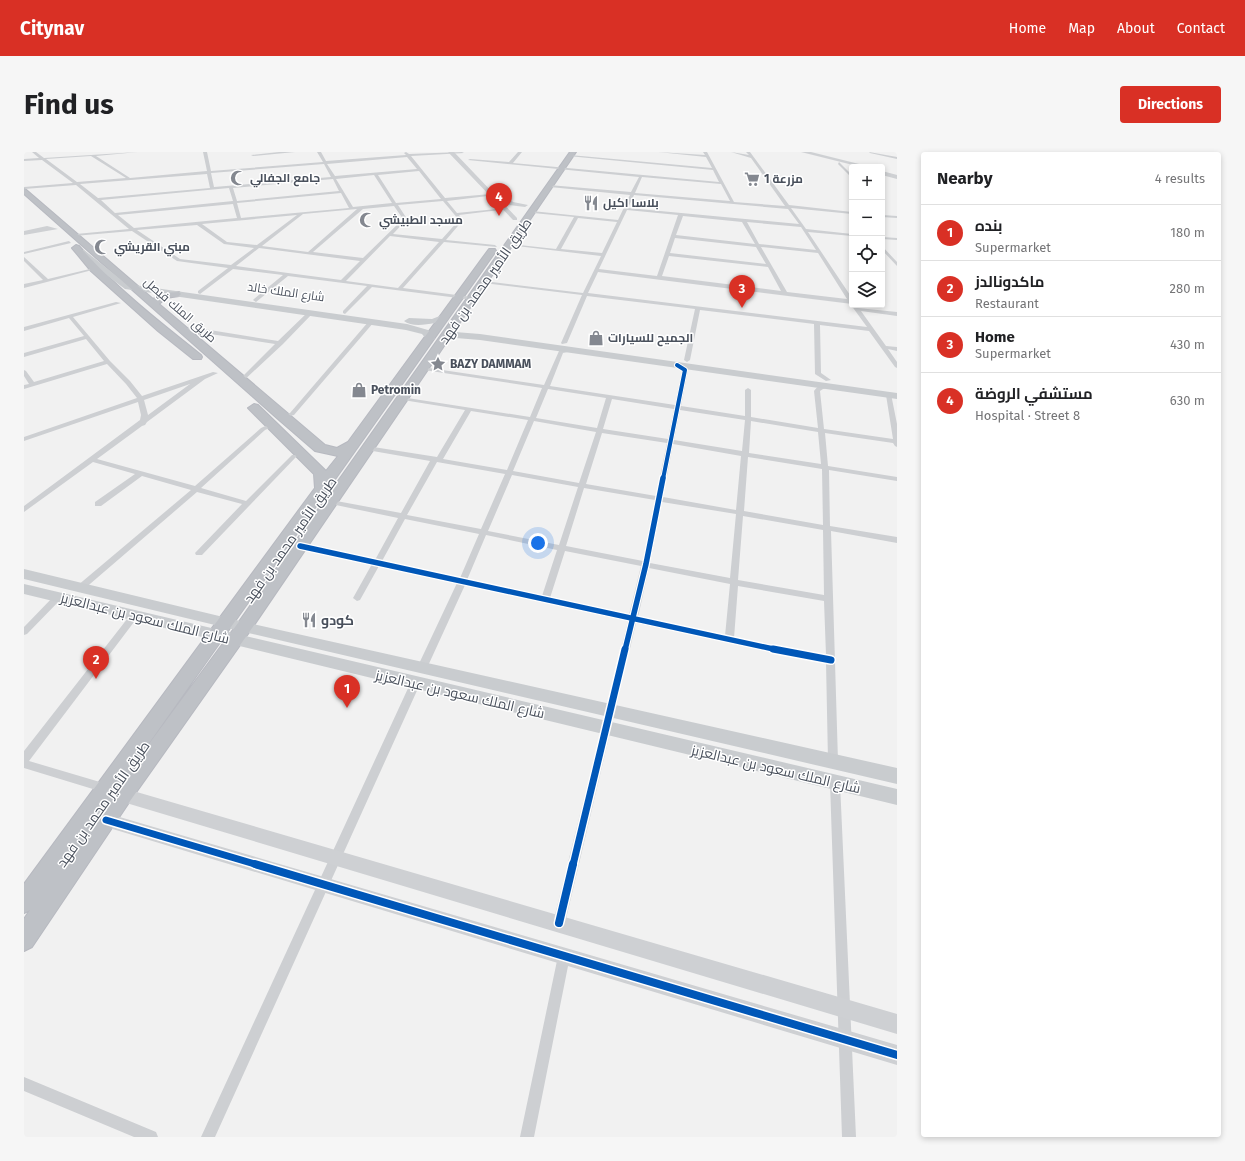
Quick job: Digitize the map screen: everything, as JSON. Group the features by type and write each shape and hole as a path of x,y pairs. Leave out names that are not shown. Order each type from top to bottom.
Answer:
{"highway":[{"name":"طريق الأمير محمد بن فهد","path":"24,940 123,795 239,634 331,502 361,445 503,246 529,206 554,176 569,153"},
{"name":"طريق الملك فيصل","path":"24,189 72,239 94,269 218,376"},
{"name":"طريق الملك فيصل","path":"24,201 52,225 124,278 184,331 238,391 299,455 321,473 321,487"},
{"name":"طريق الأمير محمد بن فهد","path":"465,298 484,282 503,246 510,214 529,206"},
{"path":"152,290 138,291 138,301 166,326 191,352"},
{"path":"154,305 155,300 159,297 176,294"},
{"name":"طريق الأمير محمد بن فهد","path":"24,902 221,629 321,487 403,398 424,368 437,338"},
{"name":"طريق الملك فيصل","path":"238,391 282,417 320,448"},
{"path":"299,455 316,455 319,453 320,448 330,452 339,452 361,445"}],"main road":[{"path":"81,252 92,259 120,284 138,291"},
{"name":"شارع الملك خالد","path":"124,278 196,292 345,312 410,324 437,338"},
{"path":"152,290 164,289 196,292"},
{"name":"شارع الملك خالد","path":"152,290 371,322 410,324 433,322 452,318"},
{"path":"452,318 460,325 482,334"},
{"path":"437,338 455,335 482,334 567,346 687,360 894,393"},
{"path":"567,346 677,365 828,383"},
{"name":"شارع الملك سعود بن عبدالعزيز","path":"24,574 80,588 416,684 897,797"},
{"path":"24,582 70,593 80,588"},
{"name":"شارع الملك سعود بن عبدالعزيز","path":"24,589 134,616 221,629"},
{"name":"شارع الملك سعود بن عبدالعزيز","path":"239,634 422,668 897,776"}],"street":[{"path":"34,152 97,199 132,229 179,260 465,298"},
{"path":"24,160 136,152"},
{"path":"205,152 212,188"},
{"path":"260,180 252,154 293,152"},
{"path":"319,152 332,178 351,208"},
{"path":"400,289 461,220 405,152"},
{"path":"451,152 510,214"},
{"path":"24,189 451,152 461,153 475,166"},
{"path":"510,164 520,152"},
{"path":"660,152 706,154 733,201"},
{"path":"733,152 751,156"},
{"path":"748,152 803,228 849,298"},
{"path":"874,152 897,158"},
{"path":"569,153 714,169"},
{"path":"802,153 849,165"},
{"path":"802,153 854,164"},
{"path":"92,155 130,180"},
{"path":"470,160 510,164 554,176 634,192 849,213"},
{"path":"839,163 849,174"},
{"path":"97,199 231,187 260,180 332,178 420,170"},
{"path":"885,172 897,174"},
{"path":"885,173 897,177"},
{"path":"342,282 405,220 396,204 375,174"},
{"path":"554,176 641,176 722,183"},
{"path":"422,668 462,582 545,386 561,352 567,346 585,294 641,176"},
{"path":"231,187 236,202 239,219"},
{"path":"496,188 508,200 529,206 576,217 620,221"},
{"path":"114,214 341,192"},
{"path":"24,253 72,239 132,229 502,194"},
{"path":"309,253 361,208"},
{"path":"626,209 744,221 849,235"},
{"path":"196,292 232,267 302,213"},
{"path":"456,214 510,214"},
{"path":"659,278 681,214"},
{"path":"885,214 897,217"},
{"path":"558,250 576,217"},
{"path":"744,221 785,293"},
{"path":"197,223 226,243 365,260"},
{"path":"24,232 44,225 52,225"},
{"path":"24,232 47,228 52,225"},
{"path":"390,235 604,255"},
{"path":"673,236 818,252"},
{"path":"885,238 897,239"},
{"path":"885,250 896,263"},
{"path":"667,254 769,266"},
{"path":"24,258 46,281"},
{"path":"24,266 31,265"},
{"path":"24,286 94,269"},
{"path":"597,270 785,293 849,303"},
{"path":"256,300 287,274"},
{"path":"484,282 870,329"},
{"path":"345,312 371,285"},
{"path":"24,329 118,303"},
{"path":"687,360 698,308"},
{"path":"856,308 897,366"},
{"path":"871,308 897,314"},
{"path":"238,391 310,313"},
{"path":"70,316 108,362 141,398 145,411 143,424"},
{"path":"282,417 292,414 371,322"},
{"path":"817,323 818,375 828,383 817,391 825,467 833,761"},
{"path":"184,331 191,329 281,343"},
{"path":"24,355 87,337"},
{"path":"883,347 897,349"},
{"path":"24,387 108,362"},
{"path":"559,923 634,619 672,442 685,370 677,365"},
{"path":"424,368 897,443 894,393"},
{"path":"24,372 33,384"},
{"path":"24,439 203,377 218,376"},
{"path":"24,510 143,424 203,377"},
{"path":"729,640 748,419 748,390"},
{"path":"545,600 610,397"},
{"path":"403,398 897,479"},
{"path":"357,598 403,516 469,409"},
{"path":"80,588 195,490 263,428 272,425"},
{"path":"361,445 897,540"},
{"path":"199,553 246,503 299,455"},
{"path":"93,460 195,490 246,503"},
{"path":"98,504 140,474"},
{"path":"331,502 734,582 829,599"},
{"path":"300,546 729,640 831,660"},
{"path":"24,632 58,597"},
{"path":"24,759 134,616"},
{"path":"208,1137 335,857 416,684"},
{"path":"24,764 106,788"},
{"path":"835,783 849,1137"},
{"path":"123,795 897,1024"},
{"path":"106,820 897,1055"},
{"path":"527,1137 564,956"},
{"path":"24,1084 151,1137"}],"cycle path":[{"path":"559,923 646,564 685,370 677,365"},
{"path":"300,546 729,640 831,660"},
{"path":"106,820 897,1055"}],"place":[{"name":"جامع الجفالي","path":"238,178"},
{"name":"مزرعة 1","path":"752,179"},
{"name":"بلاسا اكيل","path":"591,203"},
{"name":"مستشفي الروضة","path":"499,216"},
{"name":"مسجد الطبيشي","path":"367,220"},
{"name":"مبني القريشي","path":"102,247"},
{"name":"Home","path":"742,308"},
{"name":"الجميح للسيارات","path":"596,338"},
{"name":"BAZY DAMMAM","path":"438,364"},
{"name":"Petromin","path":"359,390"},
{"name":"كودو","path":"309,620"},
{"name":"ماكدونالدز","path":"96,679"},
{"name":"بنده","path":"347,708"}]}
